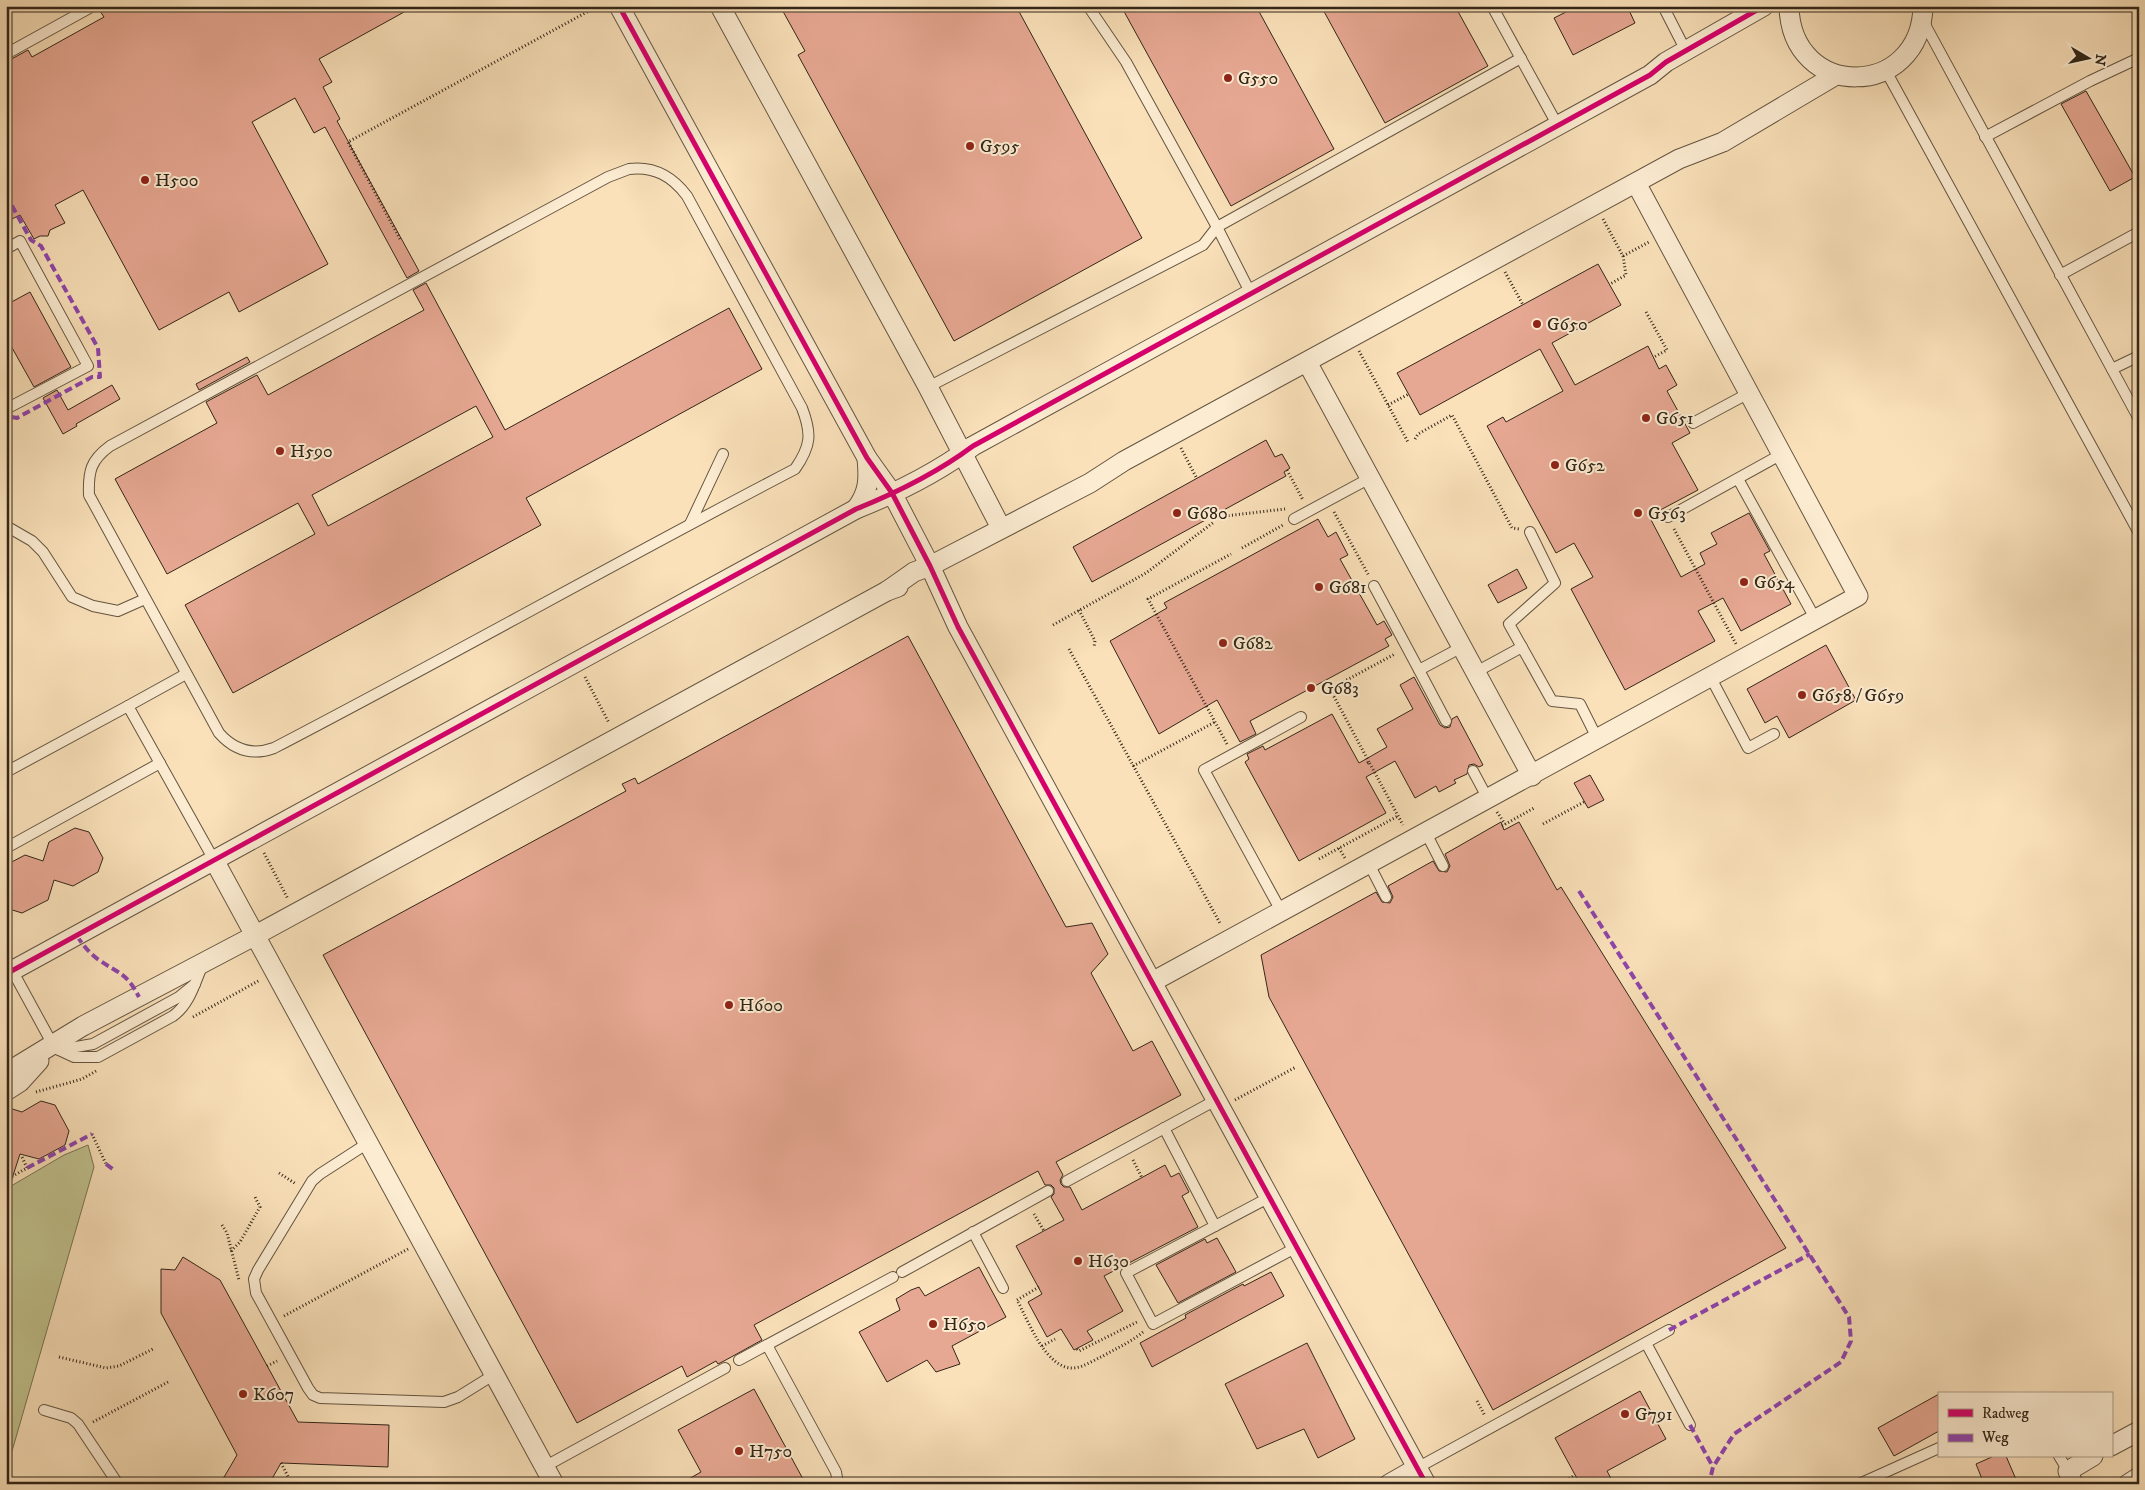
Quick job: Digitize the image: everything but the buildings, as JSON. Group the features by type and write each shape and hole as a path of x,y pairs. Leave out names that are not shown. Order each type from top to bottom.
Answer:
{"street":[{"path":"619,6 866,458 892,493 930,566 958,627 1421,1476 1389,1484"},
{"path":"720,6 963,453 1001,528"},
{"path":"8,970 214,860 856,509 892,493 973,446 1650,75 1666,62 1764,6"},
{"path":"1789,6 1793,33 1799,46 1810,60 1824,70 1847,77 1867,77 1886,71 1900,61 1913,46 1922,13"},
{"path":"6,1091 20,1082 83,1026 254,936 887,591 914,572 930,566 1090,483 1173,434 1679,159 1723,142 1836,75"},
{"path":"1152,982 1745,660 1858,596 1636,183"},
{"path":"1307,362 1532,776"},
{"path":"856,509 865,496 870,481 866,458"},
{"path":"214,860 554,1484"},
{"path":"6,1059 56,1048"},
{"path":"6,1073 56,1048"},
{"path":"2112,1445 2139,1431"},
{"path":"2067,1470 2089,1458"},
{"path":"2128,1484 2139,1478"}],"lane":[{"path":"6,54 93,6"},
{"path":"1088,6 1126,62 1217,227 1251,294"},
{"path":"1492,6 1558,126"},
{"path":"1663,6 1686,51"},
{"path":"1922,13 1985,137 2139,419"},
{"path":"928,388 1204,245 1217,227 1521,58"},
{"path":"1985,137 2090,81 2139,58"},
{"path":"1886,71 2139,533"},
{"path":"629,168 647,168 660,172 680,186 687,196 802,408 809,429 807,450 795,469 690,524 440,661 266,751 258,753 233,746 219,733 89,494 90,471 98,455 119,441 608,177 629,168"},
{"path":"2060,275 2139,232"},
{"path":"6,249 20,241 88,366 6,409"},
{"path":"2112,369 2139,356"},
{"path":"1693,423 1749,392"},
{"path":"690,524 723,454"},
{"path":"1668,517 1782,454"},
{"path":"1294,519 1370,478"},
{"path":"1738,479 1816,620"},
{"path":"6,526 32,541 43,552 72,597 93,606 118,611 145,599"},
{"path":"1530,532 1555,583 1509,624 1552,701 1580,704 1598,740"},
{"path":"1374,586 1446,721"},
{"path":"1419,670 1462,647"},
{"path":"1476,672 1522,647"},
{"path":"6,772 186,674"},
{"path":"1711,678 1748,748 1774,734"},
{"path":"128,706 214,860"},
{"path":"1281,911 1204,770 1301,718"},
{"path":"6,848 160,763"},
{"path":"1473,770 1488,799"},
{"path":"1419,837 1443,866"},
{"path":"1369,864 1386,897"},
{"path":"8,970 56,1048 74,1058 98,1057 180,1011 204,963"},
{"path":"1066,1181 1216,1100"},
{"path":"1164,1128 1215,1226"},
{"path":"368,1143 320,1174 312,1182 258,1270 254,1279 256,1293 272,1323 308,1388 313,1395 320,1398 444,1402 458,1397 495,1374"},
{"path":"739,1360 1048,1191"},
{"path":"1270,1197 1126,1273 1151,1320 1297,1247"},
{"path":"973,1232 1003,1288"},
{"path":"1421,1476 1669,1330"},
{"path":"1646,1343 1690,1425"},
{"path":"767,1345 836,1472 838,1484"},
{"path":"544,1467 726,1368"},
{"path":"44,1410 71,1418 82,1430 118,1484"},
{"path":"1859,1484 1938,1448"}],"path":[{"path":"400,239 348,142 598,6"},
{"path":"1596,205 1623,256 1626,275 1610,284"},
{"path":"1623,256 1642,246"},
{"path":"1497,258 1523,305"},
{"path":"1646,312 1667,350 1654,357"},
{"path":"1352,338 1408,442"},
{"path":"1388,405 1409,394"},
{"path":"1415,439 1418,434 1452,415 1512,528 1530,532"},
{"path":"1173,434 1197,478"},
{"path":"1287,470 1309,511"},
{"path":"1328,501 1374,586"},
{"path":"1225,516 1289,508 1294,519 1242,548"},
{"path":"1668,517 1745,660"},
{"path":"1053,625 1146,573 1214,522"},
{"path":"1231,554 1148,599 1233,755"},
{"path":"1079,610 1095,641 1094,647"},
{"path":"1407,648 1330,689 1398,816 1419,837"},
{"path":"1069,649 1229,940"},
{"path":"576,661 617,738"},
{"path":"1134,766 1215,722"},
{"path":"1543,824 1584,802"},
{"path":"1502,826 1534,808"},
{"path":"1319,859 1398,816"},
{"path":"256,837 296,913"},
{"path":"1239,1098 1296,1067"},
{"path":"92,1134 106,1164"},
{"path":"1127,1148 1142,1178"},
{"path":"6,1180 27,1168 22,1157"},
{"path":"279,1173 299,1186"},
{"path":"231,1252 240,1242 260,1207 254,1198"},
{"path":"1028,1202 1044,1231"},
{"path":"272,1323 422,1242"},
{"path":"1039,1287 1017,1300 1042,1346 1055,1361 1063,1366 1074,1368 1088,1364 1135,1339 1151,1320"},
{"path":"1077,1349 1079,1351 1151,1320"},
{"path":"1042,1346 1054,1339"},
{"path":"59,1357 106,1368 119,1366 153,1349"},
{"path":"82,1430 106,1414 170,1381"},
{"path":"281,1463 292,1484"},
{"path":"1560,1484 1575,1475"}],"green space":[{"path":"88,1145 94,1167 6,1472 6,1189 64,1155"}],"marked path":[{"path":"6,187 11,184"},
{"path":"6,195 31,240 41,246 98,348 100,377 92,377 17,418 6,416"},
{"path":"1579,891 1849,1317 1851,1341 1841,1362 1734,1434 1713,1467 1709,1484"},
{"path":"77,936 92,955 126,978 139,997"},
{"path":"27,1168 92,1134"},
{"path":"106,1164 114,1170"},
{"path":"1669,1330 1810,1254"},
{"path":"1690,1425 1713,1467"}],"cycle path":[{"path":"619,6 867,458 892,493 930,566 958,627 1426,1484"},
{"path":"6,974 856,509 931,473 973,446 1650,75 1666,62 1764,6"}],"place":[{"name":"G550","path":"1228,78"},
{"name":"G595","path":"970,146"},
{"name":"H500","path":"145,180"},
{"name":"G650","path":"1537,324"},
{"name":"G651","path":"1646,418"},
{"name":"H590","path":"280,451"},
{"name":"G652","path":"1555,465"},
{"name":"G680","path":"1177,513"},
{"name":"G563","path":"1638,513"},
{"name":"G654","path":"1744,582"},
{"name":"G681","path":"1319,587"},
{"name":"G682","path":"1223,643"},
{"name":"G683","path":"1311,688"},
{"name":"G658 / G659","path":"1802,695"},
{"name":"H600","path":"729,1005"},
{"name":"H630","path":"1078,1261"},
{"name":"H650","path":"933,1324"},
{"name":"K607","path":"243,1394"},
{"name":"G791","path":"1625,1414"},
{"name":"H750","path":"739,1451"}]}
